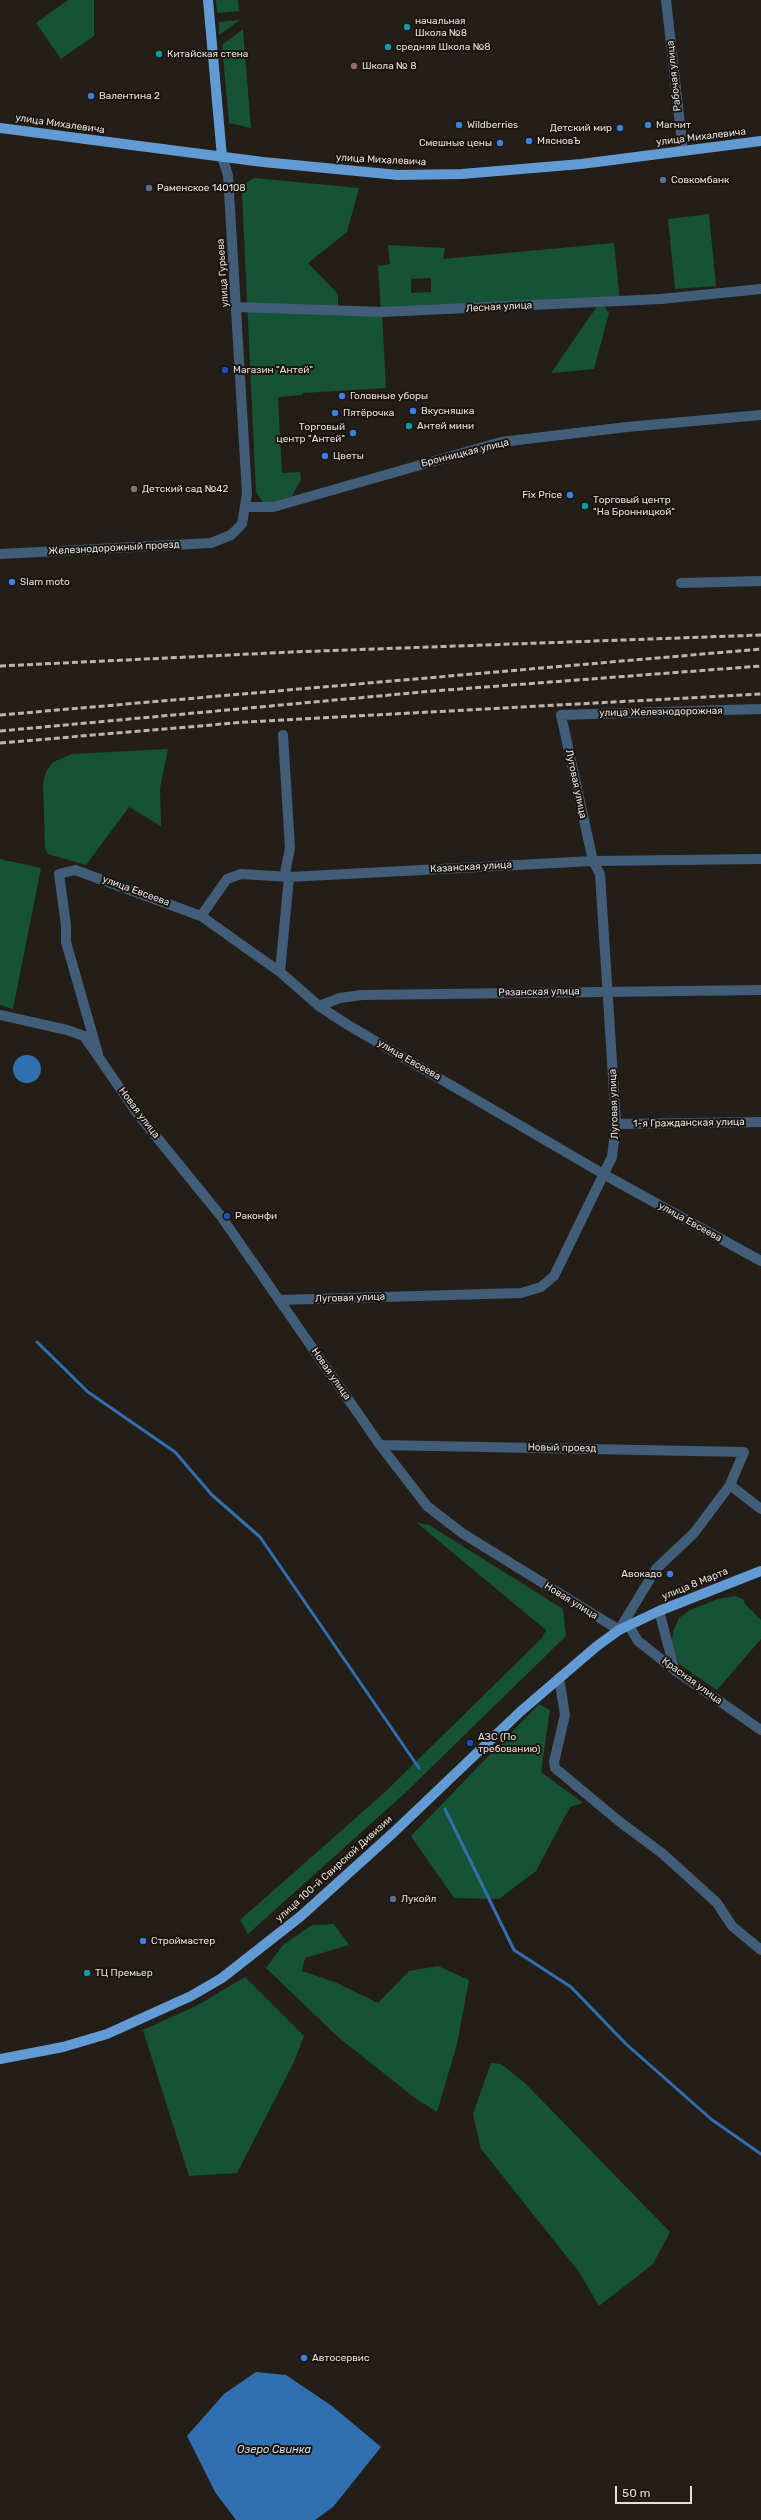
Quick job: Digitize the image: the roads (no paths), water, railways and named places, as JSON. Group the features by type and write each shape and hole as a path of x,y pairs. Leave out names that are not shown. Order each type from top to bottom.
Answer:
{"main road":[{"name":"улица Гурьева","path":"208,0 222,157"},
{"name":"улица Михалевича","path":"0,128 222,157 351,172 398,175 454,174 585,163 761,141"},
{"name":"улица 8 Марта","path":"639,1621 659,1611 761,1571"},
{"name":"улица 100-й Свирской Дивизии","path":"0,2059 63,2047 107,2034 191,1996 222,1978 301,1916 559,1678 619,1630 639,1621"}],"street":[{"name":"Рабочая улица","path":"666,0 682,151"},
{"name":"улица Гурьева","path":"222,157 228,175 237,307 246,507 242,524 227,538"},
{"name":"Лесная улица","path":"237,307 382,312 634,300 761,289"},
{"name":"Бронницкая улица","path":"246,507 273,507 501,442 627,427 761,415"},
{"name":"Железнодорожный проезд","path":"0,554 206,544 227,538"},
{"path":"681,583 761,581"},
{"name":"улица Железнодорожная","path":"561,715 761,709"},
{"name":"Луговая улица","path":"279,1300 521,1294 534,1291 556,1273 605,1175 612,1157 616,1124 600,874 593,861 561,715"},
{"path":"280,972 289,877 285,873 290,848 283,735"},
{"name":"Казанская улица","path":"201,916 222,884 229,877 247,874 289,877 593,861 761,859"},
{"name":"улица Евсеева","path":"99,1058 66,942 66,925 59,874 76,870 201,916 280,972 319,1006 605,1175 761,1261"},
{"name":"Рязанская улица","path":"319,1006 340,998 355,996 608,991 761,990"},
{"name":"Новая улица","path":"0,1015 84,1036 137,1113 220,1216 380,1445 418,1496 436,1515 619,1630"},
{"name":"1-я Гражданская улица","path":"616,1124 761,1122"},
{"name":"Новый проезд","path":"380,1445 744,1452 730,1485"},
{"path":"619,1630 656,1569 694,1533 730,1485 761,1509"},
{"path":"659,1611 676,1671"},
{"name":"Красная улица","path":"628,1626 638,1641 676,1671 761,1730"},
{"path":"559,1678 565,1714 554,1762 555,1768 620,1822 663,1854 717,1903 732,1926 761,1950"}],"water":[{"path":"27,1055 37,1059 41,1069 37,1079 27,1083 17,1079 13,1069 17,1059"},
{"name":"Озеро Свинка","path":"256,2372 286,2375 332,2406 381,2447 333,2507 315,2520 236,2520 215,2492 187,2436 224,2394"}],"waterway":[{"path":"37,1342 88,1392 175,1452 212,1495 260,1537 419,1768"},
{"path":"445,1809 514,1950 571,1987 626,2044 711,2119 761,2154"}],"railway":[{"path":"0,666 292,652 761,635"},
{"path":"0,715 761,649"},
{"path":"0,731 433,691 761,666"},
{"path":"0,743 246,722 761,694"}],"place":[{"name":"начальная Школа №8","path":"407,27"},
{"name":"средняя Школа №8","path":"388,47"},
{"name":"Китайская стена","path":"159,54"},
{"name":"Школа № 8","path":"354,66"},
{"name":"Валентина 2","path":"91,96"},
{"name":"Wildberries","path":"459,125"},
{"name":"Магнит","path":"648,125"},
{"name":"Детский мир","path":"620,128"},
{"name":"МясновЪ","path":"529,141"},
{"name":"Смешные цены","path":"500,143"},
{"name":"Совкомбанк","path":"663,180"},
{"name":"Раменское 140108","path":"149,188"},
{"name":"Магазин \"Антей\"","path":"225,370"},
{"name":"Головные уборы","path":"342,396"},
{"name":"Вкусняшка","path":"413,411"},
{"name":"Пятёрочка","path":"335,413"},
{"name":"Антей мини","path":"409,426"},
{"name":"Торговый центр \"Антей\"","path":"353,433"},
{"name":"Цветы","path":"325,456"},
{"name":"Детский сад №42","path":"134,489"},
{"name":"Fix Price","path":"570,495"},
{"name":"Торговый центр \"На Бронницкой\"","path":"585,506"},
{"name":"Slam moto","path":"12,582"},
{"name":"Раконфи","path":"227,1216"},
{"name":"Авокадо","path":"670,1574"},
{"name":"АЗС (По требованию)","path":"470,1743"},
{"name":"Лукойл","path":"393,1899"},
{"name":"Строймастер","path":"143,1941"},
{"name":"ТЦ Премьер","path":"87,1973"},
{"name":"Автосервис","path":"304,2358"}]}
